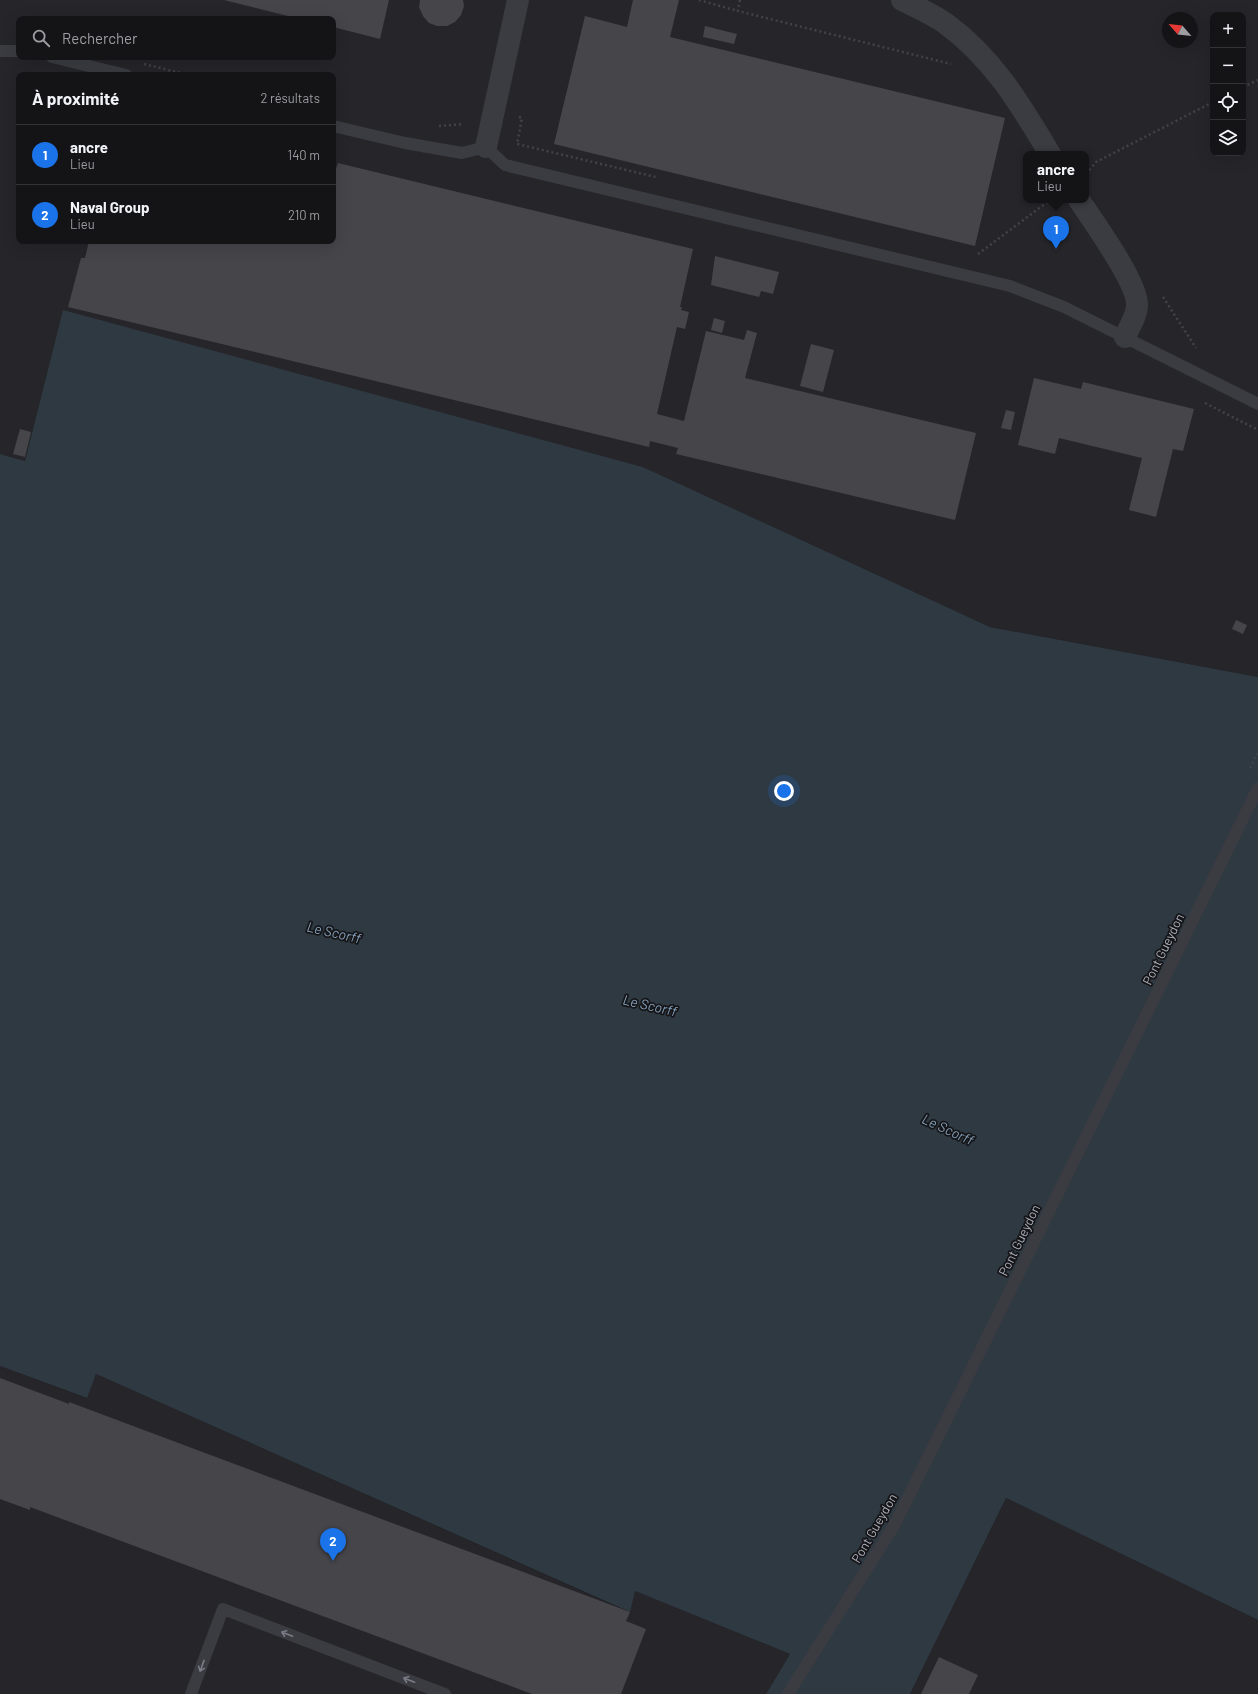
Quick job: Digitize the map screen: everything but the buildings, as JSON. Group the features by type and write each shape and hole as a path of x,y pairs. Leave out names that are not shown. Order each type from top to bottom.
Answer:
{"street":[{"path":"486,147 518,0"},
{"path":"902,0 944,22 988,61 1013,93 1048,151"},
{"path":"1081,203 1131,283 1137,304 1134,316 1124,336"}],"lane":[{"path":"0,51 16,51"},
{"path":"64,60 114,72"},
{"path":"336,127 405,143 462,153 486,147 505,165 1010,286 1064,307 1258,404"},
{"name":"Pont Gueydon","path":"788,1694 895,1524 1258,788"},
{"path":"192,1694 223,1609 446,1694"}],"path":[{"path":"699,0 944,62 958,67"},
{"path":"738,11 740,0"},
{"path":"138,62 177,72"},
{"path":"1246,86 1258,80"},
{"path":"1089,170 1096,162 1210,104"},
{"path":"494,109 522,118 517,144 663,179"},
{"path":"972,253 979,255 1046,203"},
{"path":"1162,294 1200,354"}],"shaded area":[{"path":"0,0 1258,0 1258,677 990,627 643,467 63,311 25,461 0,454"},
{"path":"0,1366 86,1398 96,1374 629,1612 635,1591 790,1654 766,1694 0,1694"},
{"path":"1006,1498 1258,1620 1258,1694 910,1694"}],"water":[{"name":"Le Scorff","path":"63,310 643,467 990,627 1258,677 1258,1620 1006,1498 910,1694 766,1694 790,1654 635,1591 630,1612 96,1374 87,1398 0,1366 0,454 25,461"}],"place":[{"name":"ancre","path":"1056,249"},
{"name":"Naval Group","path":"333,1561"}]}
